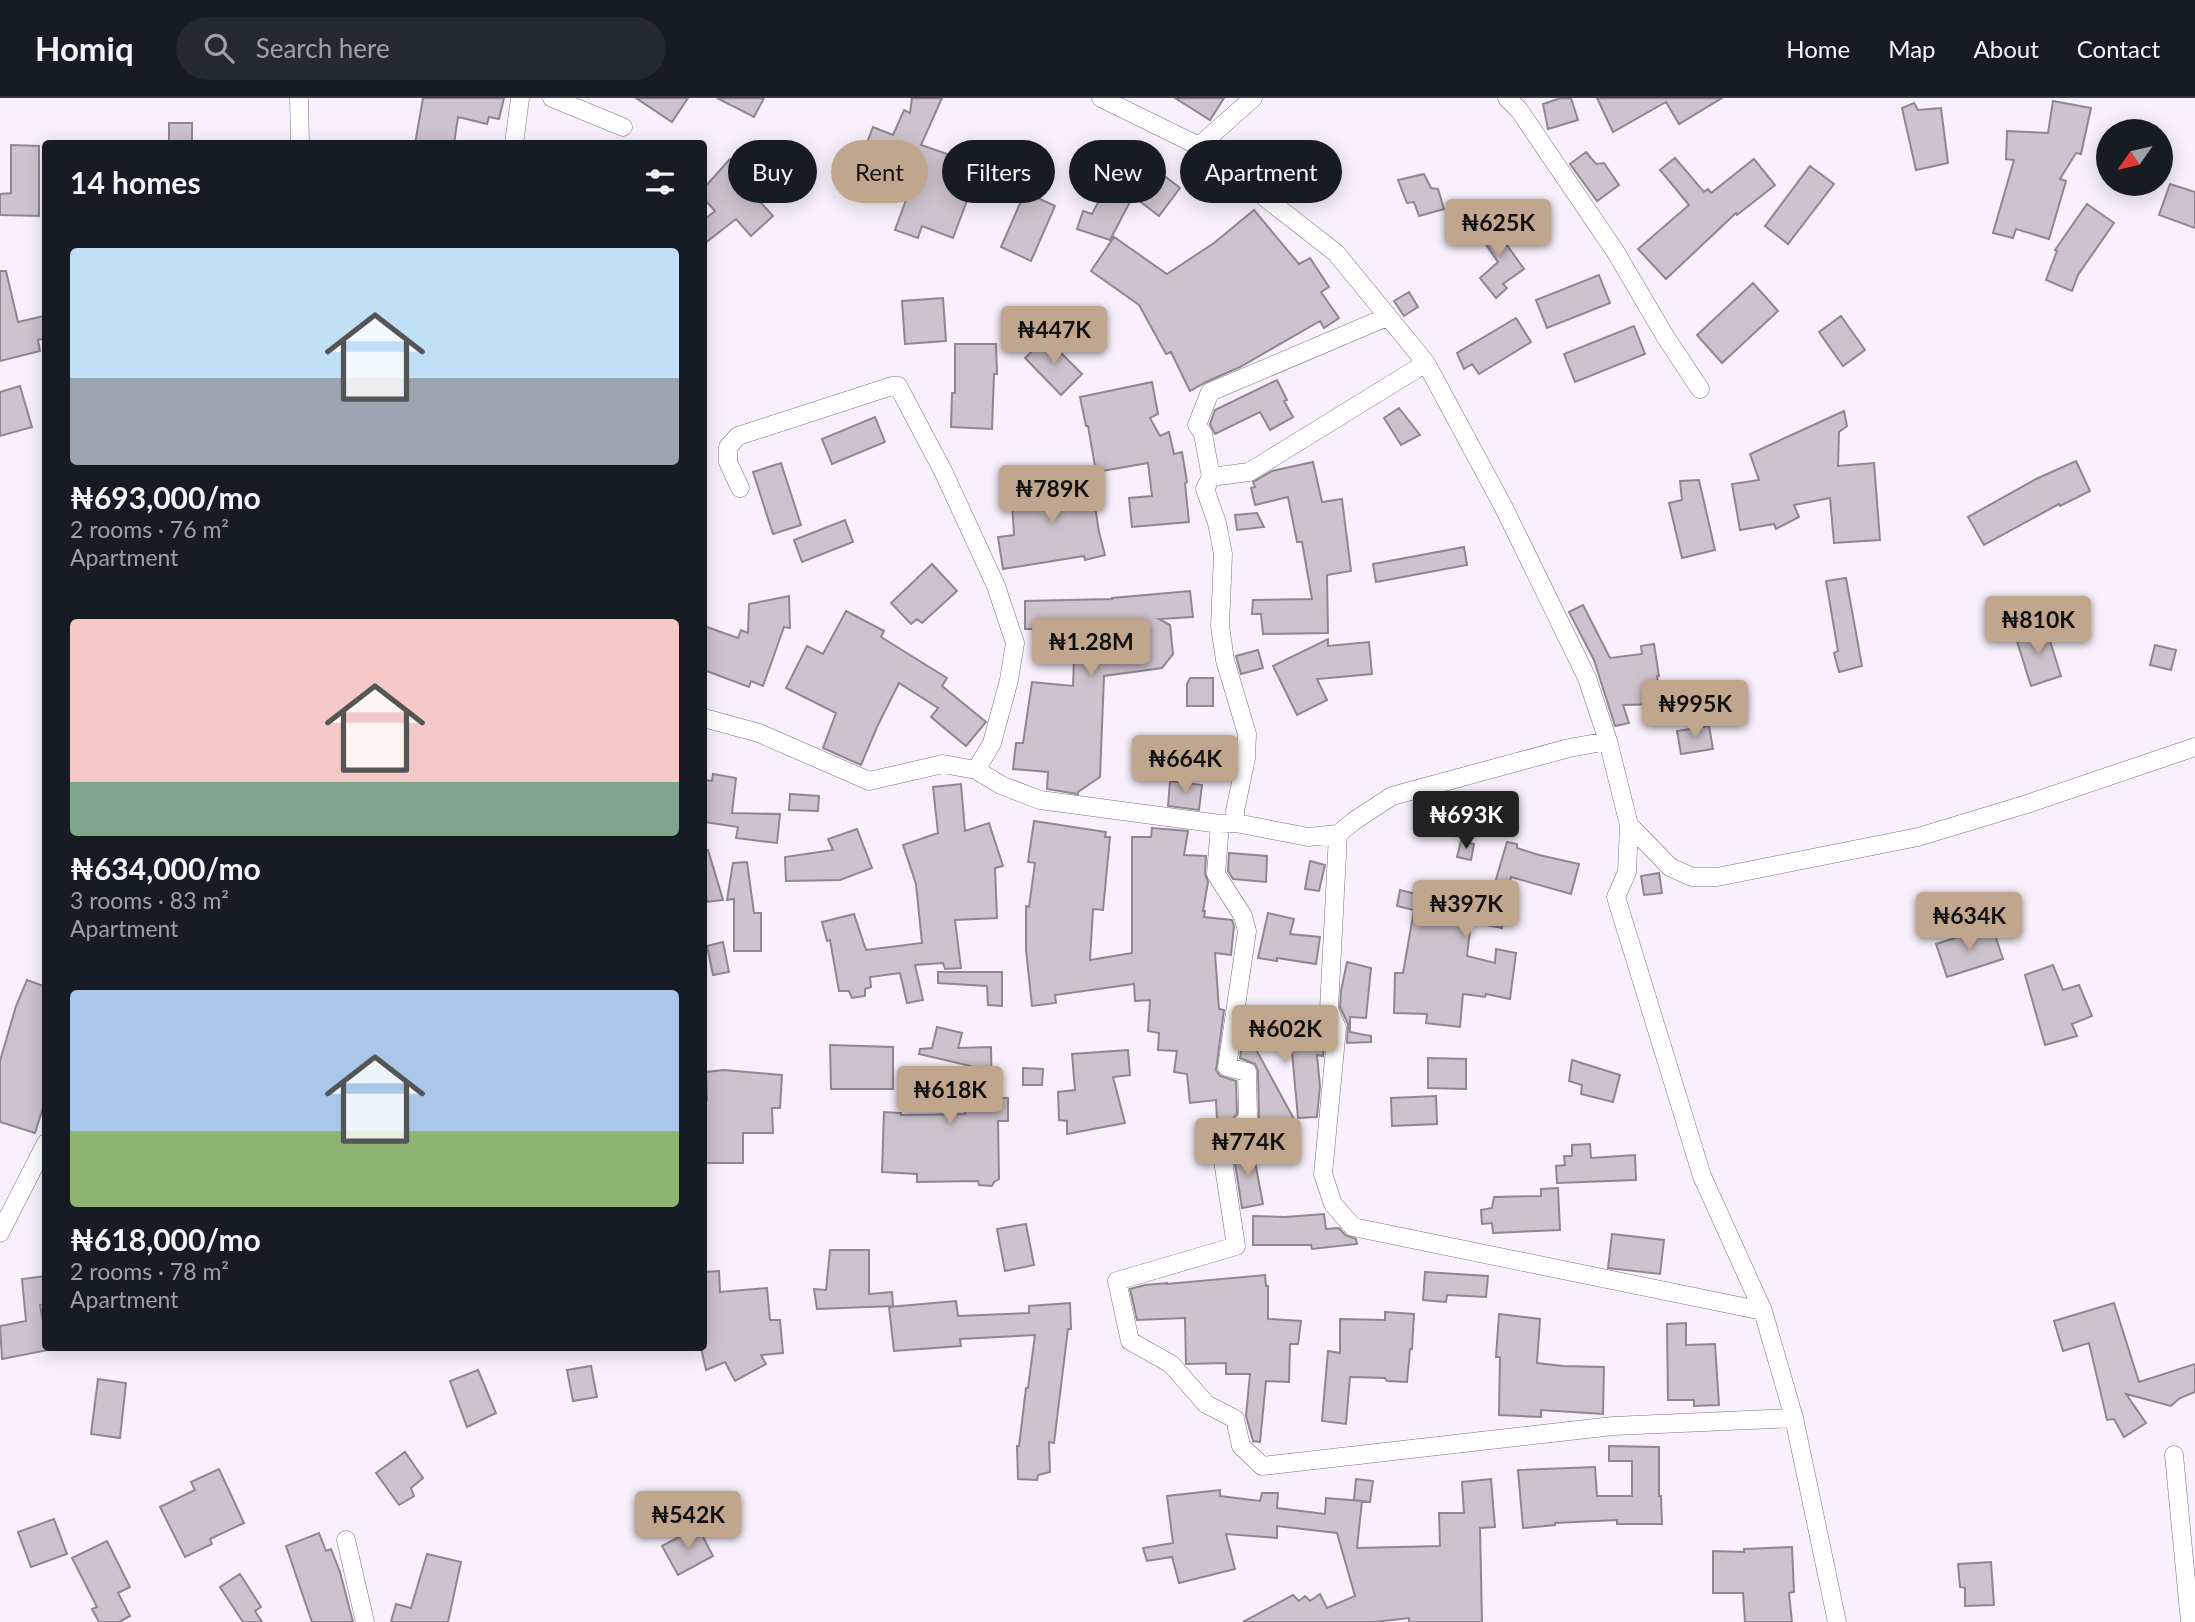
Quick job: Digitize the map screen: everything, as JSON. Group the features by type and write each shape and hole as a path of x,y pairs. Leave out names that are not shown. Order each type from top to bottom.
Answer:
{"street":[{"path":"299,98 300,140"},
{"path":"515,140 520,98"},
{"path":"552,98 623,127"},
{"path":"1101,98 1187,140"},
{"path":"1206,140 1253,98"},
{"path":"1507,98 1519,110 1615,251 1700,389"},
{"path":"1272,203 1336,253 1426,363 1504,508 1587,678 1608,741 1629,825 1627,872 1616,897 1702,1175 1763,1311 1794,1418 1837,1622"},
{"path":"1387,317 1210,392 1197,425 1203,434 1210,477 1205,489 1217,523 1223,554 1220,626 1225,660 1247,734 1247,758 1216,874 1243,916 1247,932 1227,1067 1247,1072 1248,1118 1222,1154 1236,1246 1117,1281 1130,1342 1171,1364 1206,1404 1235,1419 1241,1446 1262,1466 1579,1429 1794,1418"},
{"path":"1210,477 1249,472 1426,363"},
{"path":"740,488 728,462 728,447 738,436 898,386 943,471 996,586 1015,643 1009,680 992,743 976,770"},
{"path":"707,719 759,733 869,781 943,764 976,770 1001,785 1040,800 1308,837 1339,834 1392,796 1569,748 1608,741"},
{"path":"1629,825 1670,867 1692,877 1717,877 1918,837 2027,804 2195,747"},
{"path":"1339,834 1329,1009 1337,1028 1323,1174 1333,1204 1353,1227 1763,1311"},
{"path":"0,1233 42,1151"},
{"path":"2174,1455 2190,1622"},
{"path":"346,1540 365,1622"}],"building":[{"path":"423,98 504,98 499,119 489,117 487,124 458,117 455,140 416,140"},
{"path":"636,98 688,98 672,122"},
{"path":"717,98 764,98 754,117"},
{"path":"912,98 942,98 923,140 868,140 873,127 893,135 904,110 910,113"},
{"path":"1175,98 1224,98 1210,120"},
{"path":"1571,98 1578,120 1548,129 1543,104"},
{"path":"1597,98 1722,98 1679,124 1666,102 1613,132"},
{"path":"2053,101 2091,108 2081,154 2076,153 2060,179 2066,181 2049,239 2016,229 2013,238 1993,233 2014,160 2006,159 2007,131 2048,133"},
{"path":"1914,103 1918,110 1941,108 1948,163 1916,170 1902,108"},
{"path":"169,123 192,123 192,140 169,140"},
{"path":"11,145 39,146 39,216 0,215 0,194 11,193"},
{"path":"928,147 942,152 942,203 966,203 953,238 922,226 918,238 895,230 905,203 928,203"},
{"path":"1586,152 1596,164 1604,163 1619,185 1597,201 1570,164"},
{"path":"1675,158 1704,192 1708,189 1711,193 1754,159 1775,185 1737,215 1736,213 1666,279 1638,249 1689,205 1660,170"},
{"path":"728,161 728,203 761,203 773,216 751,236 736,219 707,242 707,218 715,211 707,202 707,185"},
{"path":"1810,166 1834,184 1788,244 1765,226"},
{"path":"1424,174 1431,188 1438,189 1444,209 1419,216 1414,202 1407,203 1398,180"},
{"path":"1166,177 1180,188 1159,216 1142,203 1166,203"},
{"path":"2174,185 2195,192 2195,228 2159,215 2166,196 2174,196"},
{"path":"1020,203 1049,203 1055,206 1031,261 1001,247"},
{"path":"1098,203 1129,203 1110,240 1077,229 1083,211 1092,214"},
{"path":"2087,204 2114,223 2078,275 2072,291 2046,280 2057,251 2055,250"},
{"path":"1254,210 1299,264 1310,258 1329,287 1321,292 1339,318 1324,328 1320,321 1240,367 1190,391 1171,352 1166,354 1139,305 1091,271 1114,237 1167,274 1214,243"},
{"path":"1487,217 1524,269 1503,284 1507,288 1496,298 1480,278 1498,262 1474,227"},
{"path":"0,271 6,271 18,322 42,316 42,339 38,340 40,351 0,361"},
{"path":"1599,275 1610,303 1547,328 1536,300"},
{"path":"1753,283 1778,311 1722,363 1697,335"},
{"path":"1409,292 1418,307 1404,316 1394,301"},
{"path":"943,298 946,341 905,344 902,301"},
{"path":"1841,316 1865,350 1843,366 1819,332"},
{"path":"1516,318 1531,342 1479,374 1472,364 1464,369 1457,353"},
{"path":"1634,326 1645,354 1575,382 1564,354"},
{"path":"1046,338 1082,374 1061,395 1025,358"},
{"path":"955,344 996,344 997,374 994,374 992,429 951,427 952,393 955,393"},
{"path":"1277,380 1293,417 1270,430 1260,412 1215,434 1210,424 1215,410"},
{"path":"1152,382 1158,414 1150,418 1160,436 1169,432 1174,454 1182,452 1189,522 1132,527 1129,498 1152,496 1148,463 1096,472 1080,397"},
{"path":"20,386 32,427 0,436 0,392"},
{"path":"1399,408 1420,435 1401,445 1384,418"},
{"path":"1844,411 1847,426 1839,432 1838,466 1874,463 1880,540 1834,543 1830,498 1794,505 1799,517 1776,529 1774,524 1740,530 1732,484 1759,480 1750,454"},
{"path":"875,417 885,442 832,464 822,439"},
{"path":"2076,461 2090,491 2060,506 2059,504 1984,545 1968,517 2036,479"},
{"path":"1313,462 1322,502 1342,499 1351,571 1327,575 1328,633 1263,634 1261,614 1252,614 1253,600 1312,599 1302,542 1297,542 1288,497 1255,505 1251,488 1255,487 1253,482 1272,471"},
{"path":"781,463 801,525 773,534 753,472"},
{"path":"1091,480 1105,555 1085,560 1084,556 1003,569 998,537 1014,535 1011,485 1046,483 1046,486"},
{"path":"1699,480 1715,550 1682,558 1669,503 1682,500 1680,481"},
{"path":"1257,513 1264,527 1237,530 1235,515"},
{"path":"845,520 853,542 802,562 794,540"},
{"path":"1464,547 1467,565 1376,582 1373,564"},
{"path":"932,564 957,591 922,623 917,619 911,624 891,603"},
{"path":"1846,578 1862,666 1839,672 1834,653 1838,651 1826,581"},
{"path":"1190,591 1193,617 1159,619 1170,625 1173,654 1162,668 1104,676 1100,777 1078,794 1047,789 1048,772 1013,769 1016,743 1023,743 1032,682 1073,686 1075,629 1025,629 1025,601 1112,599"},
{"path":"789,596 790,628 784,627 763,686 751,681 749,687 707,671 707,627 738,638 741,630 748,633 749,604"},
{"path":"1583,605 1610,658 1642,654 1641,646 1654,644 1661,704 1623,705 1629,723 1615,726 1594,660 1569,612"},
{"path":"846,611 884,631 881,637 947,678 942,686 986,722 966,746 931,717 938,708 899,683 861,765 823,748 836,713 786,688 807,646 823,654"},
{"path":"2045,625 2061,676 2031,686 2015,635"},
{"path":"1328,639 1328,646 1369,642 1372,674 1317,679 1327,700 1297,715 1273,666"},
{"path":"2155,645 2176,650 2171,670 2150,665"},
{"path":"1258,650 1263,668 1241,674 1236,656"},
{"path":"1190,678 1213,678 1213,706 1187,706 1187,684"},
{"path":"1709,726 1713,749 1681,754 1677,731"},
{"path":"713,774 736,778 732,813 780,814 777,843 736,838 738,827 707,822 707,780 712,781"},
{"path":"1170,781 1202,785 1199,810 1168,806"},
{"path":"961,784 965,831 989,823 1003,866 995,868 997,918 955,920 961,968 945,969 943,963 915,965 923,1000 907,1003 900,973 870,977 871,987 865,989 865,996 852,998 849,991 839,991 830,940 827,941 822,922 854,914 866,950 922,943 916,884 903,845 938,833 933,787"},
{"path":"790,794 819,796 818,811 789,810"},
{"path":"1481,802 1510,802 1510,821 1482,821"},
{"path":"1034,821 1106,832 1105,837 1110,837 1103,910 1093,909 1090,960 1132,953 1132,837 1151,837 1152,828 1188,831 1184,855 1206,856 1205,873 1208,882 1204,917 1232,920 1234,926 1231,955 1215,953 1219,1009 1224,1010 1216,1070 1220,1076 1236,1081 1237,1114 1232,1120 1217,1120 1216,1100 1190,1103 1187,1074 1174,1072 1177,1051 1158,1050 1159,1033 1148,1031 1150,1000 1135,1001 1134,984 1055,995 1056,1003 1032,1006 1026,950 1026,906 1029,907 1035,863 1028,862"},
{"path":"857,829 872,868 840,880 786,881 785,857 833,850 828,839"},
{"path":"1461,841 1474,844 1471,860 1457,857"},
{"path":"1507,842 1539,855 1579,864 1571,894 1511,877 1502,928 1471,922 1467,956 1495,963 1496,949 1516,953 1510,999 1486,994 1485,997 1463,994 1460,1027 1426,1023 1427,1014 1394,1013 1395,973 1403,973 1414,910 1397,906 1400,890 1447,902 1450,885 1492,893"},
{"path":"708,850 723,900 707,902"},
{"path":"1229,853 1267,856 1266,882 1233,879 1228,871"},
{"path":"1310,861 1325,865 1319,891 1305,889"},
{"path":"747,862 754,913 761,913 761,951 734,951 734,899 727,900 733,863"},
{"path":"1659,873 1662,893 1644,895 1641,876"},
{"path":"1268,913 1294,919 1290,934 1320,937 1316,964 1258,958"},
{"path":"1992,926 2003,959 1947,977 1936,944"},
{"path":"723,942 729,972 713,975 707,946"},
{"path":"1347,962 1371,968 1366,1018 1350,1017 1350,1032 1371,1036 1371,1042 1347,1043 1348,1024 1340,1007"},
{"path":"2053,965 2063,990 2079,985 2092,1016 2072,1024 2077,1036 2045,1045 2025,975"},
{"path":"938,972 1002,972 1002,1006 988,1005 987,986 938,983"},
{"path":"27,980 42,986 42,1111 35,1133 0,1122 0,1061 16,1006"},
{"path":"1246,1014 1319,1030 1320,1027 1325,1028 1323,1056 1317,1055 1320,1086 1317,1117 1298,1118 1292,1052 1253,1044 1294,1119 1259,1120 1258,1071 1255,1064 1240,1058"},
{"path":"937,1027 962,1033 958,1048 991,1047 992,1098 1008,1098 1008,1121 998,1121 999,1179 992,1186 979,1185 978,1181 917,1182 917,1174 882,1172 884,1112 901,1115 965,1114 965,1098 972,1098 971,1066 919,1054 920,1049 932,1048"},
{"path":"830,1045 893,1047 893,1089 831,1089"},
{"path":"1128,1050 1130,1075 1113,1077 1125,1123 1067,1134 1067,1121 1059,1120 1058,1092 1075,1090 1072,1054"},
{"path":"1428,1058 1466,1059 1466,1089 1428,1088"},
{"path":"1572,1060 1620,1075 1613,1102 1581,1094 1582,1085 1569,1081"},
{"path":"1023,1068 1043,1069 1042,1085 1023,1085"},
{"path":"724,1070 782,1075 780,1108 772,1108 773,1133 743,1133 743,1163 707,1163 707,1072"},
{"path":"1436,1096 1437,1124 1392,1126 1391,1098"},
{"path":"1590,1144 1591,1158 1635,1155 1636,1180 1557,1183 1556,1166 1565,1165 1564,1156 1572,1156 1572,1145"},
{"path":"1252,1146 1263,1204 1242,1208 1234,1157 1239,1150"},
{"path":"1558,1188 1560,1230 1493,1233 1492,1223 1482,1224 1481,1210 1492,1208 1494,1197 1541,1196 1541,1189"},
{"path":"1324,1214 1326,1229 1339,1228 1345,1235 1356,1239 1357,1244 1312,1249 1311,1245 1253,1245 1253,1216"},
{"path":"1026,1224 1034,1265 1005,1271 997,1229"},
{"path":"1612,1234 1664,1240 1660,1274 1608,1268"},
{"path":"830,1250 869,1250 869,1294 892,1292 893,1306 817,1309 814,1289 826,1290"},
{"path":"719,1271 720,1292 767,1288 770,1320 780,1320 783,1353 761,1355 766,1364 735,1381 725,1362 706,1370 702,1351 707,1351 707,1272"},
{"path":"1425,1272 1488,1276 1486,1297 1447,1295 1446,1302 1423,1300"},
{"path":"1265,1275 1268,1286 1268,1319 1301,1321 1298,1344 1290,1344 1289,1382 1266,1381 1260,1442 1253,1441 1246,1416 1250,1374 1226,1374 1226,1363 1186,1364 1185,1318 1137,1320 1130,1289 1145,1285"},
{"path":"42,1276 40,1305 43,1351 2,1359 0,1326 26,1321 22,1279"},
{"path":"956,1301 958,1316 1029,1313 1029,1306 1070,1303 1071,1329 1068,1329 1054,1443 1049,1442 1050,1472 1038,1475 1037,1480 1018,1479 1017,1446 1035,1335 960,1339 961,1346 894,1351 889,1307"},
{"path":"2114,1303 2139,1382 2195,1364 2195,1392 2180,1398 2171,1406 2126,1394 2146,1423 2124,1437 2114,1419 2107,1420 2089,1343 2063,1351 2054,1321"},
{"path":"1385,1312 1414,1314 1407,1382 1350,1377 1346,1424 1322,1421 1328,1351 1340,1353 1340,1319 1385,1320"},
{"path":"1499,1314 1540,1319 1537,1363 1604,1367 1603,1414 1541,1410 1541,1417 1499,1415 1500,1357 1496,1357"},
{"path":"1686,1323 1686,1345 1715,1344 1719,1405 1694,1406 1694,1400 1668,1400 1667,1324"},
{"path":"591,1366 597,1397 573,1401 567,1370"},
{"path":"478,1370 496,1413 467,1427 450,1381"},
{"path":"98,1379 126,1383 120,1438 91,1434"},
{"path":"1609,1446 1659,1447 1662,1524 1617,1524 1617,1520 1555,1523 1523,1528 1518,1470 1595,1467 1597,1496 1632,1496 1632,1461 1609,1461"},
{"path":"405,1452 423,1478 411,1488 414,1496 399,1505 376,1473"},
{"path":"219,1469 244,1523 210,1539 212,1544 185,1557 160,1507 195,1490 191,1482"},
{"path":"1356,1479 1373,1481 1370,1502 1354,1500"},
{"path":"1491,1479 1495,1527 1480,1528 1482,1622 1409,1622 1409,1618 1374,1622 1243,1622 1293,1595 1299,1601 1305,1596 1310,1601 1320,1594 1327,1608 1355,1596 1337,1533 1277,1526 1277,1538 1226,1534 1235,1569 1179,1583 1172,1557 1147,1561 1143,1548 1173,1543 1167,1496 1220,1490 1220,1496 1260,1501 1262,1493 1278,1493 1277,1508 1325,1514 1326,1498 1362,1501 1357,1548 1440,1546 1439,1513 1464,1513 1462,1482"},
{"path":"54,1519 67,1554 31,1567 18,1532"},
{"path":"698,1527 713,1556 678,1575 662,1546"},
{"path":"319,1533 326,1551 331,1549 340,1572 353,1622 312,1622 286,1546"},
{"path":"107,1541 130,1587 118,1593 130,1616 119,1622 99,1622 92,1609 97,1607 72,1558"},
{"path":"1792,1547 1794,1592 1789,1593 1792,1622 1745,1622 1743,1593 1713,1593 1713,1551 1744,1552 1744,1549"},
{"path":"427,1554 461,1562 448,1622 391,1622 396,1604 411,1608"},
{"path":"1991,1562 1994,1605 1965,1606 1965,1588 1960,1587 1958,1564"},
{"path":"240,1574 261,1607 255,1611 262,1622 243,1622 220,1587"}]}
